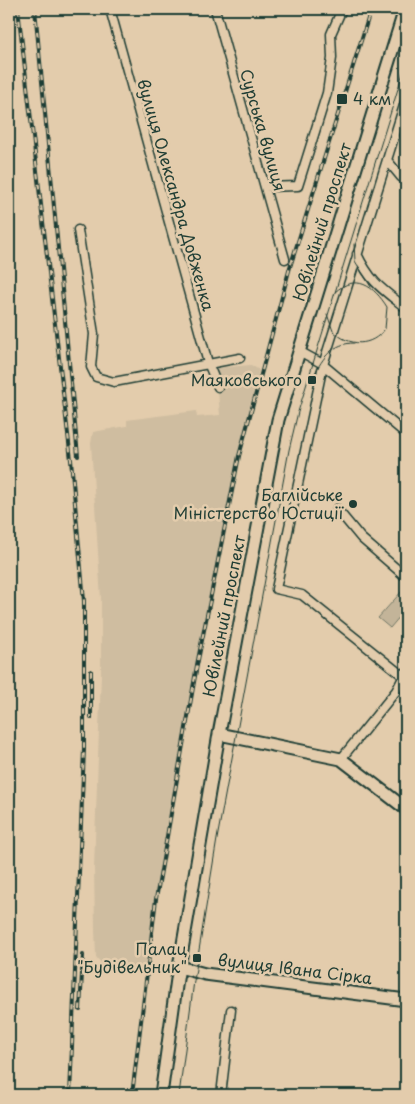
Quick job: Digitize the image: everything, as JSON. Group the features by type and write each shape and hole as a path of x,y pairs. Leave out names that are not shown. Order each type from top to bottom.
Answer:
{"main road":[{"name":"Ювілейний проспект","path":"161,1095 218,734 278,420 405,9"},
{"path":"218,734 341,759 406,808"},
{"name":"вулиця Івана Сірка","path":"180,967 205,974 406,1000"}],"street":[{"name":"вулиця Олександра Довженка","path":"110,9 208,363 218,387"},
{"name":"Сурська вулиця","path":"215,9 285,259"},
{"path":"265,187 298,186 327,93 332,58 331,34 342,9"},
{"path":"341,759 396,691 404,674 302,595 276,589 323,365 406,100"},
{"path":"387,160 406,180"},
{"path":"78,230 94,334 91,368 96,377 114,382 240,358"},
{"path":"357,254 368,275 380,288 406,308"},
{"path":"299,351 323,365 406,434"},
{"path":"337,509 361,538 406,577"},
{"path":"222,1095 231,1010"}],"shaded area":[{"path":"251,365 259,370 238,455 190,691 144,970 104,966 96,957 95,929 94,868 101,674 101,599 91,443 93,432 127,426 127,420 196,411 197,417 220,415 216,368"},
{"path":"402,591 406,592 406,609 390,628 378,618"}],"tram line":[{"path":"179,1095 194,981 217,839 289,450 298,412 406,63"},
{"path":"354,244 355,261 371,287"},
{"path":"327,314 333,331 346,340 353,342 367,342 385,329 387,307 370,288 364,284 350,283 335,292"},
{"path":"314,375 329,352 340,345 354,343"}],"railway":[{"path":"18,9 71,460 84,601 84,749 70,1095"},
{"path":"35,9 78,456"},
{"path":"132,1095 156,899 197,665 239,456 290,267 371,9"},
{"path":"91,671 91,718"},
{"path":"80,1010 83,955"}],"place":[{"name":"4 км","path":"342,99"},
{"name":"Маяковського","path":"312,380"},
{"name":"Баглійське Міністерство Юстиції","path":"353,504"},
{"name":"Палац \"Будівельник\"","path":"197,958"}]}
